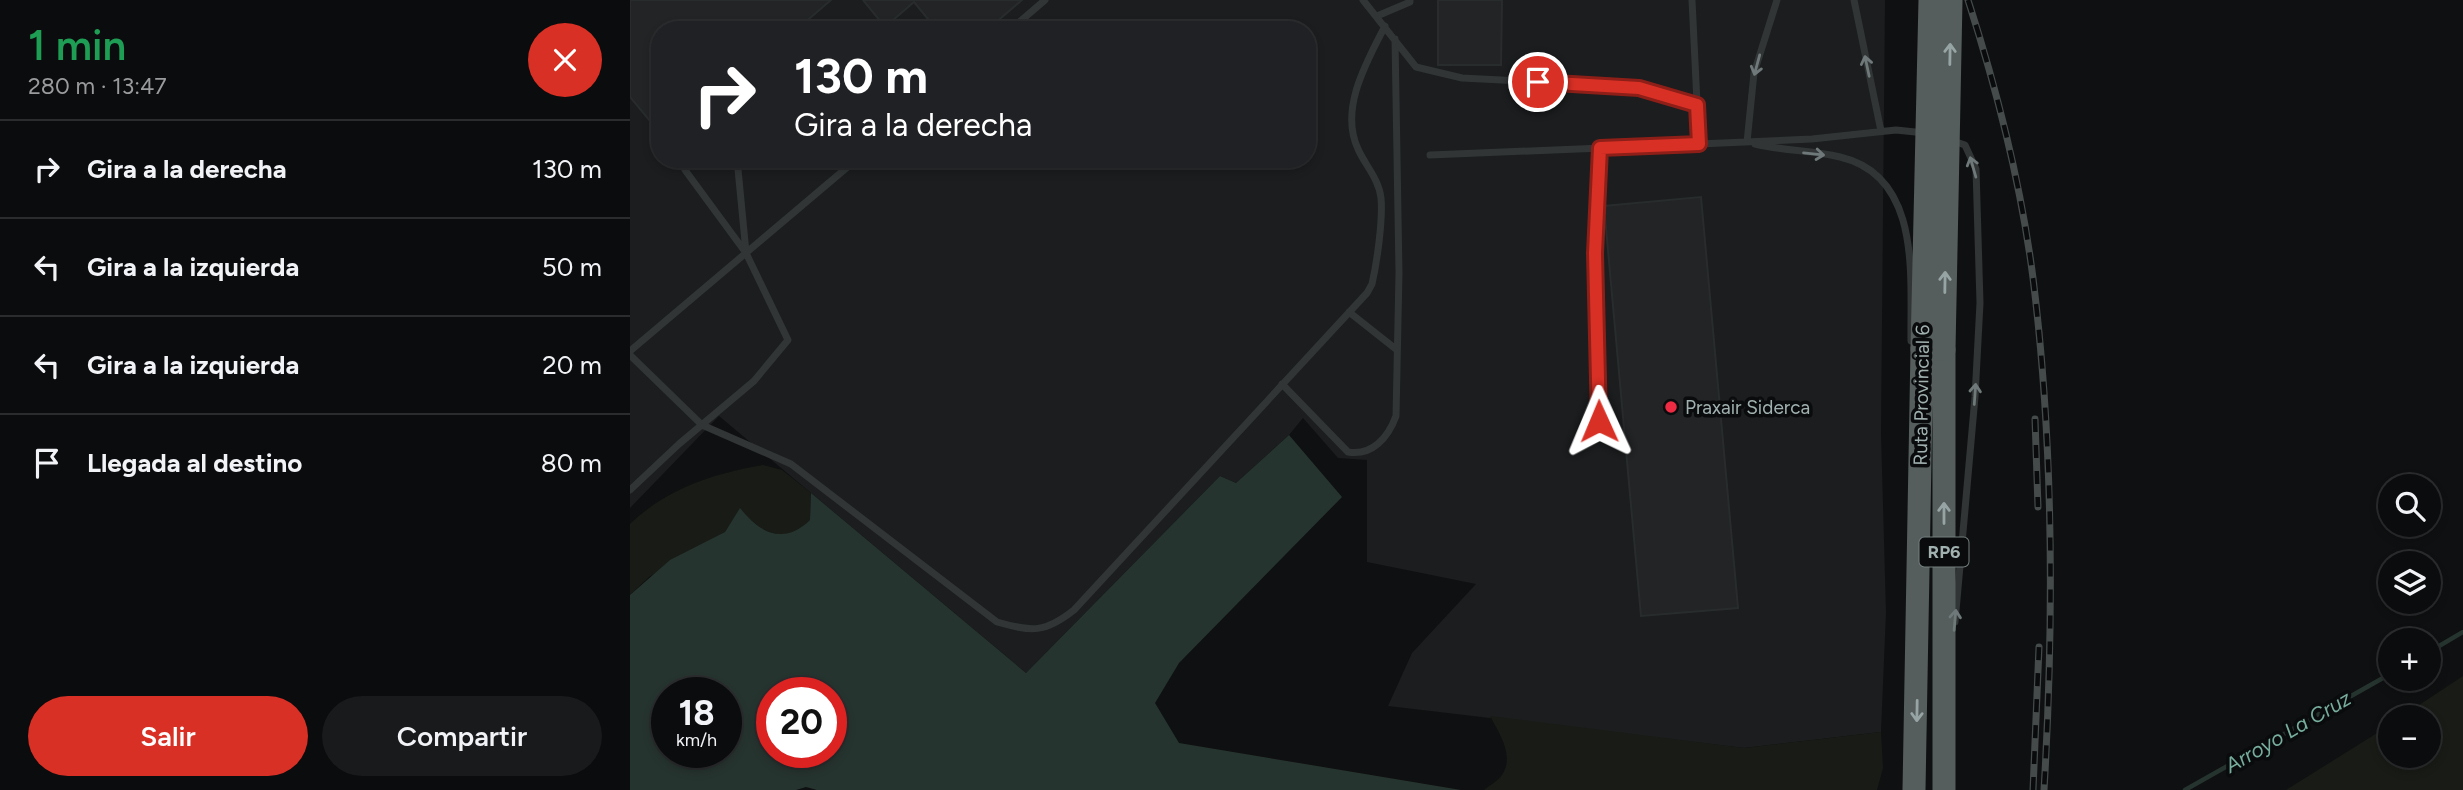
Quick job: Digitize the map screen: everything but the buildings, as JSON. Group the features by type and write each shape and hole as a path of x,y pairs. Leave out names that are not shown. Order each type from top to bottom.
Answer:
{"highway":[{"name":"Ruta Provincial 6","path":"1914,790 1926,350 1930,0"},
{"name":"Ruta Provincial 6","path":"1944,790 1945,745 1926,350 1951,0"}],"lane":[{"path":"1020,21 1045,0"},
{"path":"1363,0 1416,67 1462,78 1639,88 1697,105"},
{"path":"1377,16 1410,0"},
{"path":"1692,0 1699,144"},
{"path":"1747,142 1754,73 1777,0"},
{"path":"1854,0 1881,131"},
{"path":"846,168 630,353 702,425 791,464 997,622 1020,628 1055,624 1074,610 1372,284 1381,198 1377,181 1357,148 1352,124 1360,73 1385,26"},
{"path":"1282,384 1348,452 1361,454 1372,449 1391,429 1395,416 1399,274 1395,39"},
{"path":"1430,155 1747,142 1896,130 1941,135 1965,145 1976,169 1980,303 1975,397 1954,628"},
{"path":"1747,142 1779,150 1841,157 1869,168 1893,192 1910,257 1926,350"},
{"path":"1599,421 1595,253 1600,148"},
{"path":"738,168 746,253"},
{"path":"630,490 754,381 788,340 746,253 685,170"},
{"path":"1349,312 1397,350"},
{"path":"1912,392 1919,563"},
{"path":"1945,745 1953,642"}],"shaded area":[{"path":"630,0 1885,0 1881,433 1886,612 1881,732 1744,748 1388,706 1412,653 1476,584 1367,562 1367,460 1338,458 1303,418 1289,435 1236,483 1220,476 1026,673 719,416 630,508"},
{"path":"1289,435 1342,497 1179,663 1155,703 1179,743 1461,790 817,790 806,787 796,790 630,790 630,595 670,560 725,532 740,508 765,530 782,534 800,528 810,520 811,493 1026,673 1220,476 1236,483"},
{"path":"763,465 782,470 811,493 810,520 791,533 773,533 756,524 740,509 725,532 649,577 630,595 630,524 660,501 692,484"},
{"path":"2463,676 2463,790 2286,790 2378,732 2378,768 2441,768 2441,705 2419,705"},
{"path":"1490,716 1744,748 1881,732 1883,768 1877,790 1484,790 1502,775 1507,760 1501,737"}],"waterway":[{"name":"Arroyo La Cruz","path":"2441,645 2463,632"},
{"name":"Arroyo La Cruz","path":"2185,790 2378,681"}],"railway":[{"path":"1968,0 1989,68 2015,172 2028,243 2040,342 2050,534 2044,790"},
{"path":"2035,419 2038,507"},
{"path":"2033,790 2039,647"}],"place":[{"name":"Praxair Siderca","path":"1671,407"}],"route":[{"path":"1538,82 1639,88 1697,105 1699,144 1600,148 1595,253 1599,421"}]}
